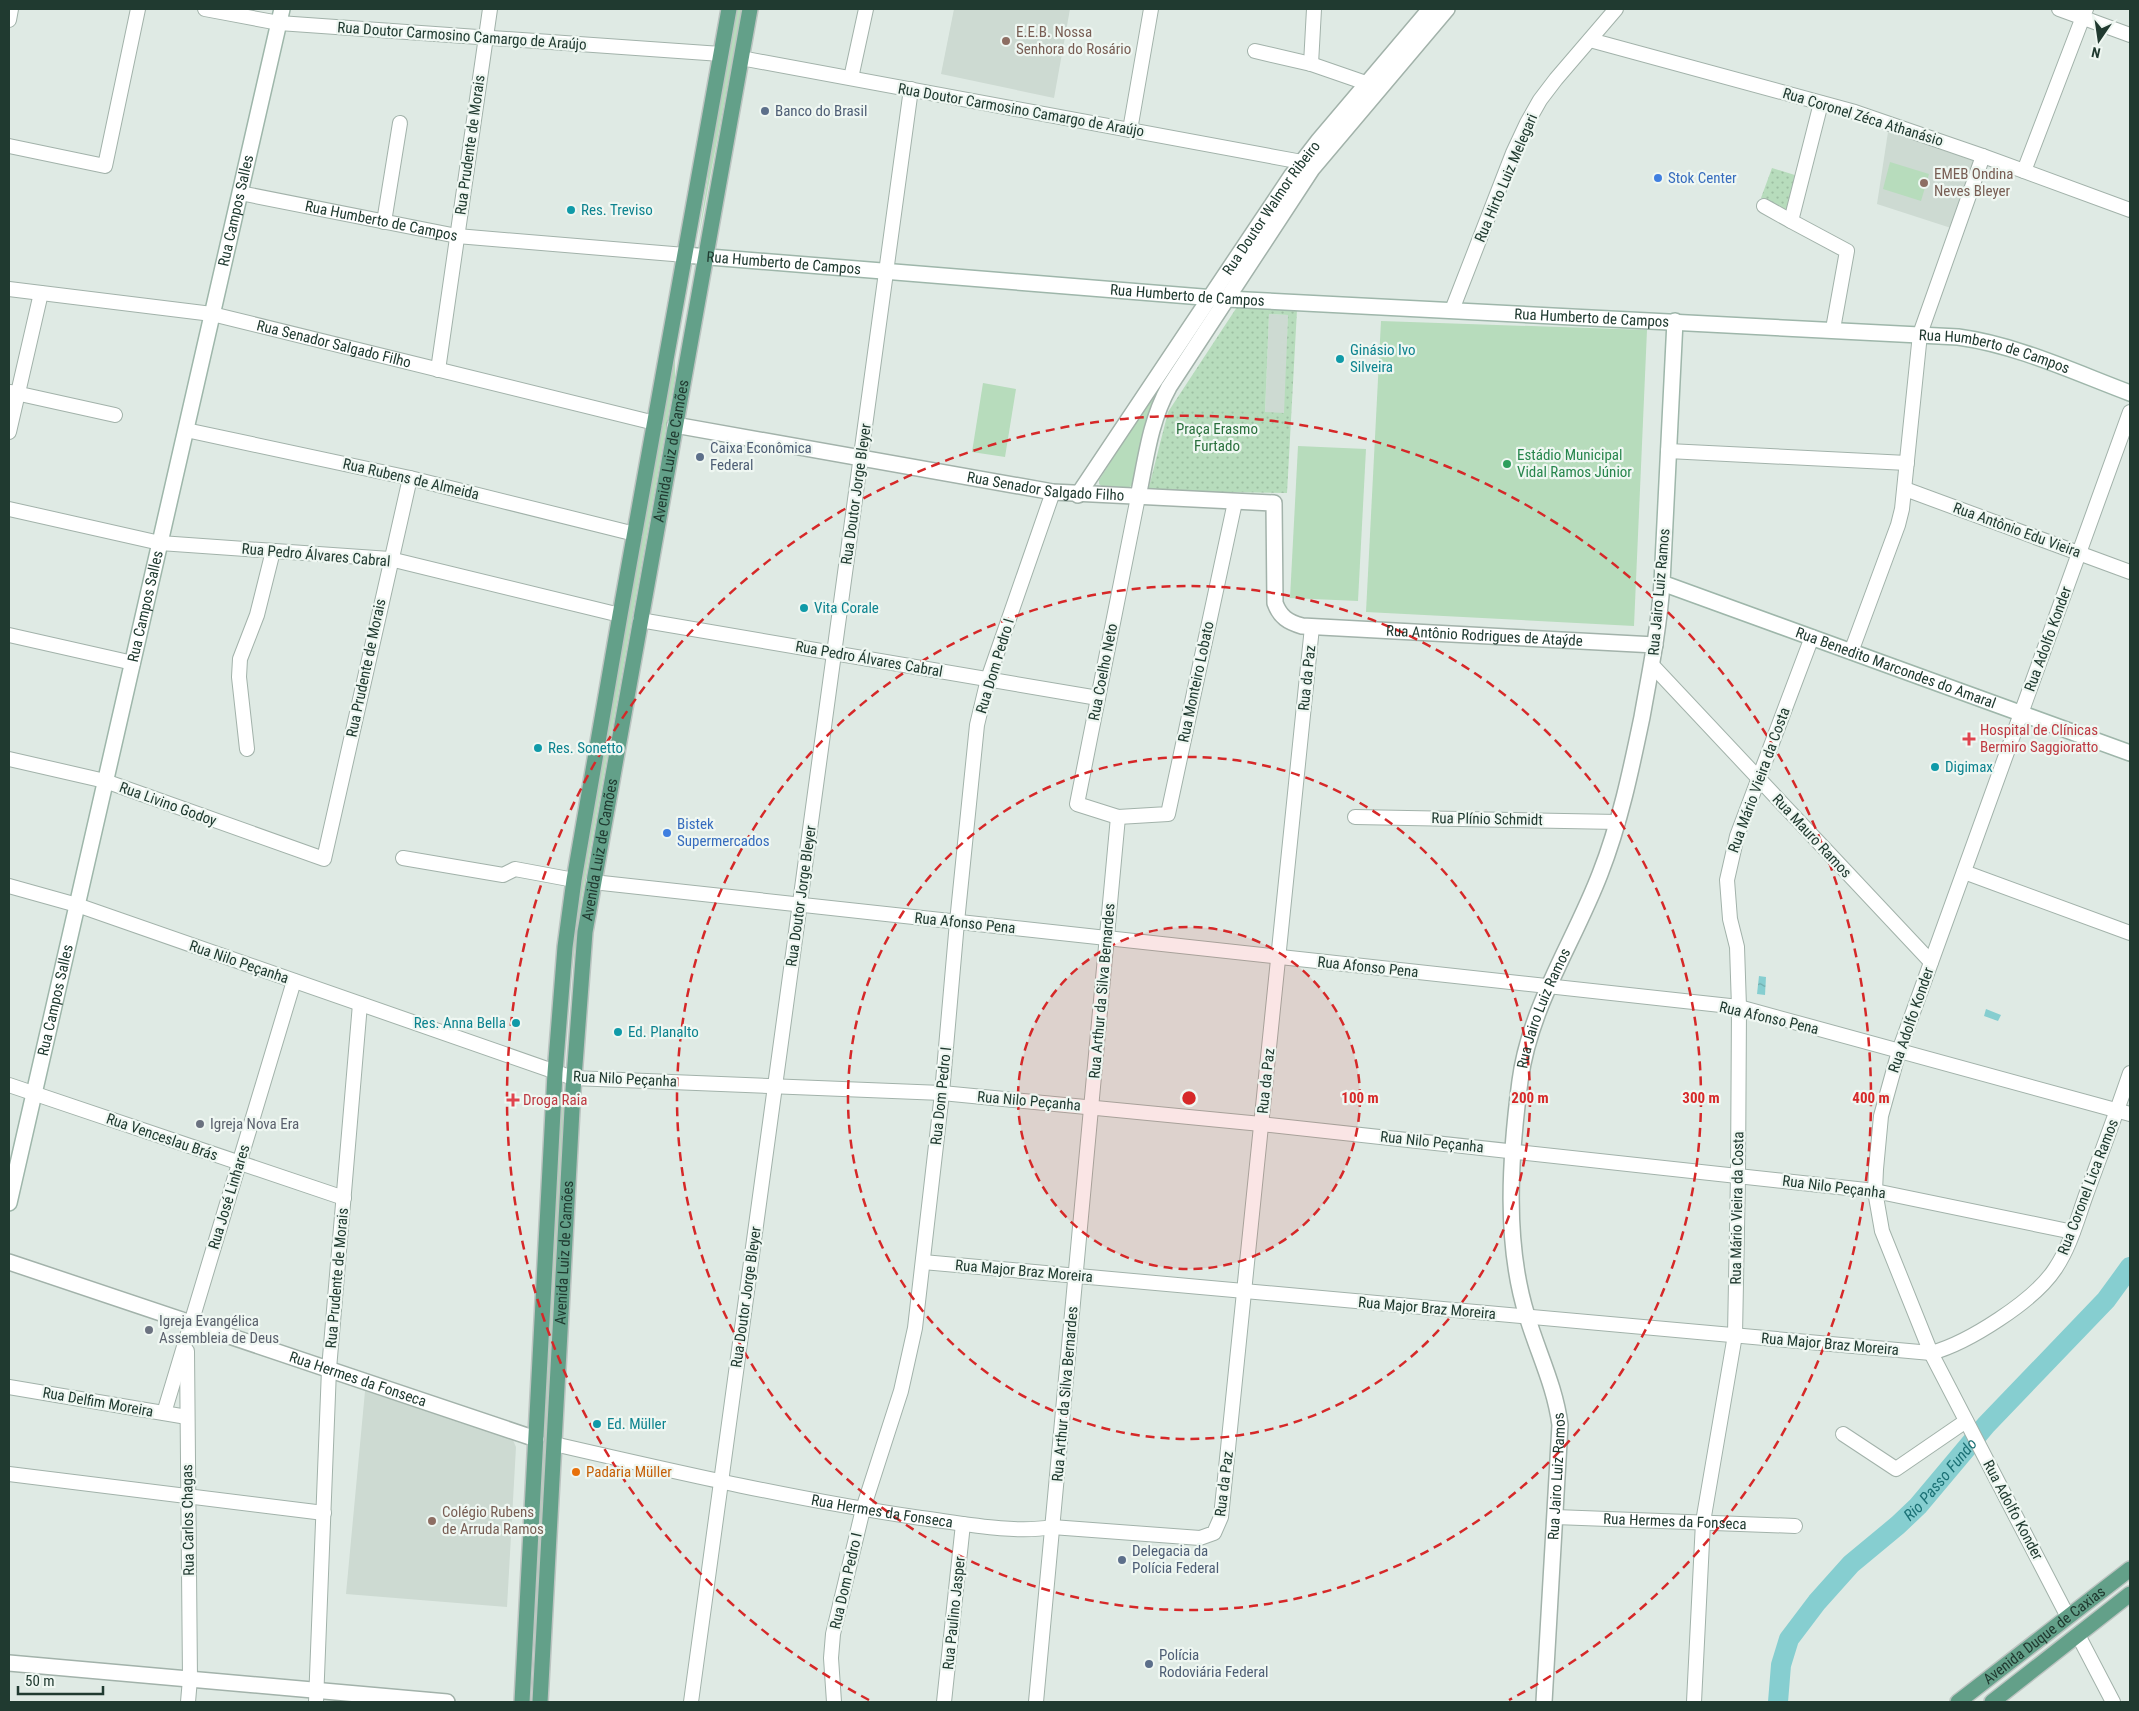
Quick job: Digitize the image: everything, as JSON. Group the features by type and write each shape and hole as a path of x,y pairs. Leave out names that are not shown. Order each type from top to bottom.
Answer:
{"main road":[{"name":"Avenida Luiz de Camões","path":"522,1702 555,1073 565,947 574,880 620,615 729,9"},
{"name":"Avenida Luiz de Camões","path":"540,1702 573,1078 581,968 593,882 750,9"},
{"name":"Avenida Duque de Caxias","path":"1958,1702 2130,1568"},
{"name":"Avenida Duque de Caxias","path":"1992,1702 2130,1594"}],"street":[{"path":"9,20 11,9"},
{"path":"9,146 105,166 138,9"},
{"name":"Rua Doutor Carmosino Camargo de Araújo","path":"205,9 486,38 721,54"},
{"name":"Rua Prudente de Morais","path":"438,370 490,9"},
{"path":"851,78 866,9"},
{"path":"1130,130 1152,9"},
{"path":"1311,64 1314,9"},
{"name":"Rua Doutor Walmor Ribeiro","path":"1078,494 1302,162 1430,9"},
{"name":"Rua Doutor Walmor Ribeiro","path":"1138,497 1150,432 1158,409 1169,387 1312,169 1447,9"},
{"name":"Rua Hirto Luiz Melegari","path":"1452,310 1513,153 1527,123 1551,86 1616,9"},
{"path":"2059,9 2084,13 2130,35"},
{"path":"2024,171 2084,13"},
{"name":"Rua Campos Salles","path":"9,1203 281,16"},
{"name":"Rua Coronel Zéca Athanásio","path":"1590,40 1878,120 2130,210"},
{"path":"1255,51 1311,64 1366,84"},
{"name":"Rua Doutor Carmosino Camargo de Araújo","path":"741,58 1302,162"},
{"name":"Rua Doutor Jorge Bleyer","path":"691,1702 911,89"},
{"path":"1791,221 1821,103"},
{"path":"384,222 400,123"},
{"path":"1851,652 1898,525 1905,489 1920,334 1983,156"},
{"name":"Rua Humberto de Campos","path":"240,193 457,236 706,257 1210,298 1958,337 1996,344 2130,393"},
{"path":"1764,206 1847,251 1833,329"},
{"name":"Rua Senador Salgado Filho","path":"9,289 212,314 655,423"},
{"path":"9,432 13,393 41,293"},
{"name":"Rua Jairo Luiz Ramos","path":"1544,1702 1560,1443 1558,1404 1527,1316 1517,1278 1512,1243 1511,1215 1514,1151 1520,1082 1525,1052 1533,1024 1548,986 1598,878 1618,822 1652,666 1662,583 1675,321"},
{"path":"13,393 115,415"},
{"name":"Rua Adolfo Konder","path":"2068,1617 1931,1353 1882,1231 1875,1191 1881,1116 1899,1051 2130,412"},
{"name":"Rua Senador Salgado Filho","path":"675,425 1053,492 1274,503 1274,592 1278,612 1284,619 1293,624 1312,627"},
{"name":"Rua Rubens de Almeida","path":"186,430 410,478 636,534"},
{"path":"1668,451 1907,463"},
{"name":"Rua Prudente de Morais","path":"324,859 390,559 410,478"},
{"name":"Rua Antônio Edu Vieira","path":"1905,489 2130,572"},
{"name":"Rua Dom Pedro I","path":"834,1702 831,1658 833,1634 863,1509 909,1361 923,1262 942,1093 977,725 988,679 1053,492"},
{"name":"Rua Coelho Neto","path":"1118,817 1077,804 1138,497"},
{"name":"Rua Monteiro Lobato","path":"1118,817 1168,814 1235,502"},
{"name":"Rua Pedro Álvares Cabral","path":"9,509 160,543 390,559 620,615"},
{"path":"247,749 239,677 240,659 257,615 273,551"},
{"name":"Rua Benedito Marcondes do Amaral","path":"1662,583 2130,753"},
{"name":"Rua Pedro Álvares Cabral","path":"640,620 1098,698"},
{"name":"Rua Antônio Rodrigues de Ataýde","path":"1312,627 1655,645"},
{"name":"Rua da Paz","path":"1214,1533 1221,1517 1312,627"},
{"path":"9,635 132,663"},
{"name":"Rua Mário Vieira da Costa","path":"1694,1702 1703,1522 1735,1335 1739,1007 1738,958 1729,910 1727,880 1737,836 1812,637"},
{"name":"Rua Mauro Ramos","path":"1652,666 1931,962"},
{"name":"Rua Livino Godoy","path":"9,759 105,781 324,859"},
{"name":"Rua Arthur da Silva Bernardes","path":"1036,1702 1118,817"},
{"name":"Rua Plínio Schmidt","path":"1355,817 1618,822"},
{"path":"402,858 503,875 515,869 574,880"},
{"path":"1964,872 2130,933"},
{"name":"Rua Afonso Pena","path":"593,882 1739,1007 2123,1112"},
{"name":"Rua Nilo Peçanha","path":"9,886 77,905 573,1078 942,1093 1261,1124 1875,1191 2073,1232"},
{"name":"Rua José Linhares","path":"164,1413 294,981"},
{"name":"Rua Prudente de Morais","path":"317,1696 329,1369 360,1004"},
{"name":"Rua Coronel Lica Ramos","path":"1931,1353 1946,1349 1969,1338 2027,1299 2055,1269 2073,1232 2123,1112 2130,1073"},
{"name":"Rua Venceslau Brás","path":"9,1085 344,1198"},
{"name":"Rua Hermes da Fonseca","path":"9,1262 189,1330 329,1369 536,1439"},
{"name":"Rua Major Braz Moreira","path":"923,1262 1931,1353"},
{"name":"Rua Carlos Chagas","path":"188,1702 190,1679 187,1417 189,1330"},
{"name":"Rua Delfim Moreira","path":"9,1386 187,1417"},
{"path":"1843,1434 1896,1469 1973,1433"},
{"name":"Rua Hermes da Fonseca","path":"554,1444 721,1483 863,1509 963,1524 1034,1530 1052,1527 1200,1538 1214,1533"},
{"path":"9,1474 324,1512"},
{"name":"Rua Hermes da Fonseca","path":"1555,1517 1795,1526"},
{"name":"Rua Paulino Jasper","path":"944,1702 963,1524"},
{"path":"2078,1635 2113,1702"},
{"path":"9,1663 190,1679 317,1696 447,1702"}],"shaded area":[{"name":"E.E.B. Nossa Senhora do Rosário","path":"954,9 1070,9 1054,98 941,74"},
{"name":"EMEB Ondina Neves Bleyer","path":"1888,132 1975,161 1951,228 1877,204"},
{"path":"1269,314 1288,315 1285,413 1265,413"},
{"name":"Colégio Rubens de Arruda Ramos","path":"365,1391 513,1440 516,1447 507,1607 346,1594"}],"green space":[{"path":"736,9 742,9 698,241 708,177 708,155"},
{"path":"1890,162 1929,174 1921,201 1883,189"},
{"path":"1772,168 1798,176 1789,214 1761,198"},
{"path":"685,288 675,354 675,378 582,897 563,1058 568,953"},
{"path":"1213,303 1218,303 1151,410 1134,484 1128,488 1104,488 1099,484 1099,480"},
{"name":"Praça Erasmo Furtado","path":"1237,307 1297,310 1287,493 1148,491 1168,412","holes":["1269,314 1288,315 1284,413 1265,412"]},
{"name":"Estádio Municipal Vidal Ramos Júnior","path":"1381,321 1647,330 1634,626 1366,612"},
{"path":"983,383 1016,389 1005,457 972,452"},
{"path":"1298,446 1366,449 1358,601 1290,598"},
{"path":"560,1099 563,1100 563,1179 534,1690 532,1686 535,1650 533,1619 554,1248 557,1102"}],"water":[{"path":"1759,976 1766,977 1765,995 1757,994"},
{"path":"1986,1009 2001,1015 1998,1021 1984,1016"}],"waterway":[{"name":"Rio Passo Fundo","path":"1778,1702 1781,1665 1789,1639 1817,1602 1851,1564 1918,1506 1986,1425 2106,1300 2130,1267"}],"place":[{"name":"E.E.B. Nossa Senhora do Rosário","path":"1006,41"},
{"name":"Banco do Brasil","path":"765,111"},
{"name":"Stok Center","path":"1658,178"},
{"name":"EMEB Ondina Neves Bleyer","path":"1924,183"},
{"name":"Res. Treviso","path":"571,210"},
{"name":"Ginásio Ivo Silveira","path":"1340,359"},
{"name":"Caixa Econômica Federal","path":"700,457"},
{"name":"Estádio Municipal Vidal Ramos Júnior","path":"1507,464"},
{"name":"Vita Corale","path":"804,608"},
{"name":"Hospital de Clínicas Bermiro Saggioratto","path":"1969,739"},
{"name":"Res. Sonetto","path":"538,748"},
{"name":"Digimax","path":"1935,767"},
{"name":"Bistek Supermercados","path":"667,833"},
{"name":"Res. Anna Bella","path":"516,1023"},
{"name":"Ed. Planalto","path":"618,1032"},
{"name":"Droga Raia","path":"513,1100"},
{"name":"Igreja Nova Era","path":"200,1124"},
{"name":"Igreja Evangélica Assembleia de Deus","path":"149,1330"},
{"name":"Ed. Müller","path":"597,1424"},
{"name":"Padaria Müller","path":"576,1472"},
{"name":"Colégio Rubens de Arruda Ramos","path":"432,1521"},
{"name":"Delegacia da Polícia Federal","path":"1122,1560"},
{"name":"Polícia Rodoviária Federal","path":"1149,1664"}]}
